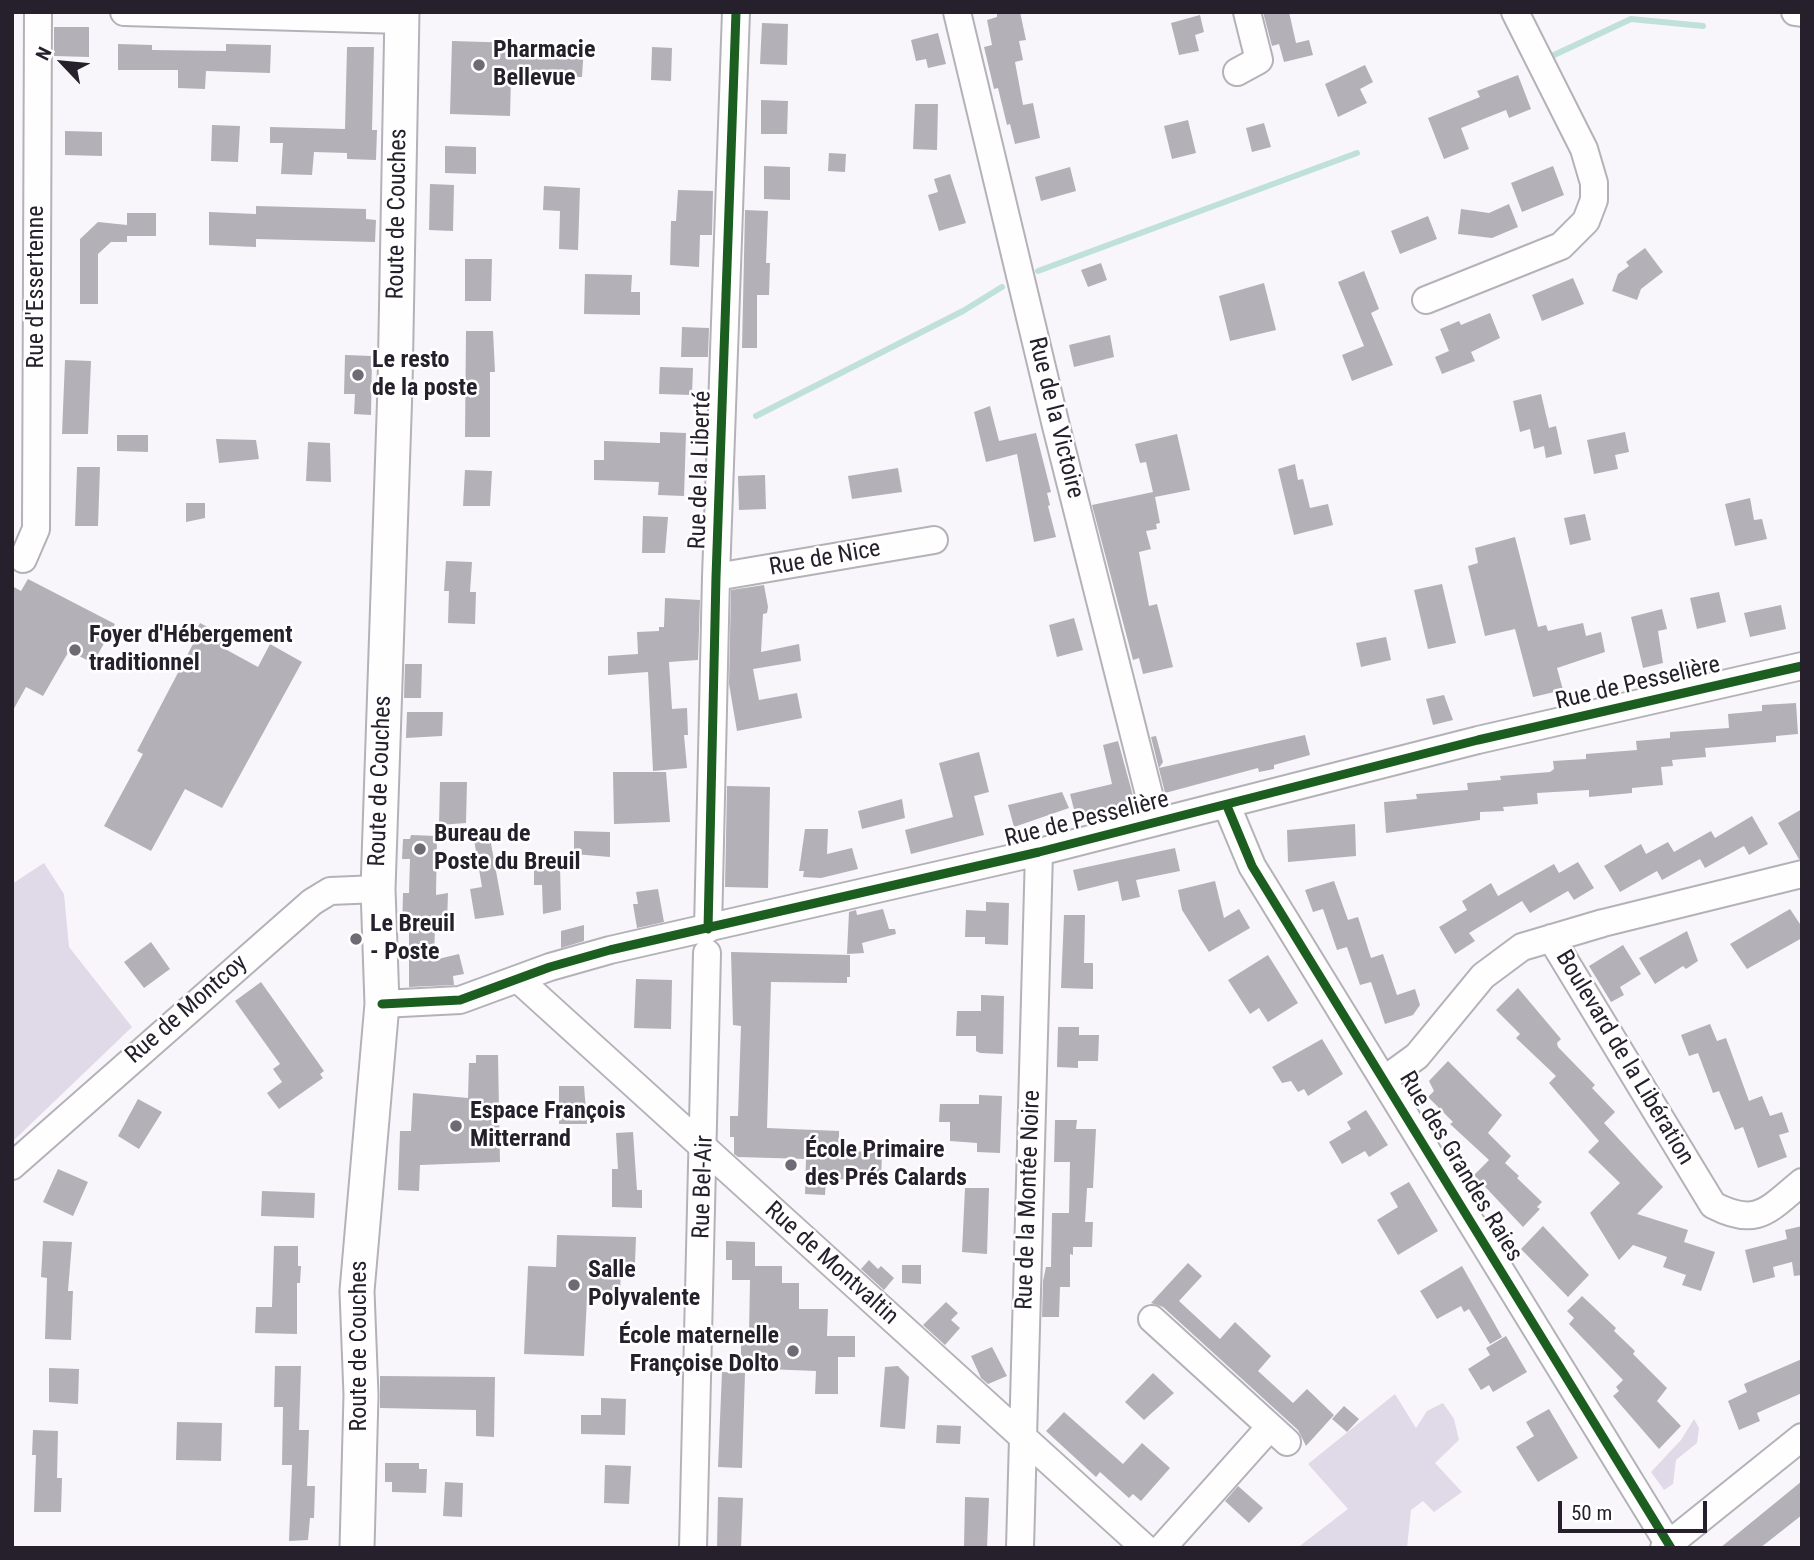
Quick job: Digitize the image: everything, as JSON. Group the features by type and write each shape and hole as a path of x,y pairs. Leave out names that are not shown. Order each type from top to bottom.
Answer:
{"main road":[{"name":"Route de Couches","path":"357,1548 361,1395 357,1292 382,1004 378,889 395,387 402,16"}],"street":[{"name":"Rue d'Essertenne","path":"23,559 36,529 38,12"},
{"path":"124,12 402,16"},
{"name":"Rue de la Liberté","path":"708,941 716,577 736,12"},
{"name":"Rue de la Victoire","path":"957,12 1056,426 1156,822"},
{"path":"1237,72 1259,60 1247,12"},
{"path":"1426,300 1561,246 1586,221 1594,200 1594,183 1584,149 1515,12"},
{"path":"1795,12 1802,13"},
{"name":"Rue de Nice","path":"716,577 934,540"},
{"name":"Rue de Pesselière","path":"382,1004 460,1000 589,956 708,941 1039,852 1478,740 1802,666"},
{"name":"Rue des Grandes Raies","path":"1227,806 1252,866 1668,1546"},
{"name":"Rue de la Montée Noire","path":"1020,1548 1039,852"},
{"name":"Boulevard de la Libération","path":"1802,874 1551,938 1713,1205 1734,1215 1759,1214 1802,1182"},
{"name":"Rue de Montcoy","path":"12,1166 313,902 330,891 378,889"},
{"path":"1384,1080 1417,1056 1483,976 1522,947 1551,938"},
{"name":"Rue Bel-Air","path":"693,1548 705,1149 708,941"},
{"name":"Rue de Montvaltin","path":"519,979 1145,1548"},
{"path":"1152,1319 1278,1435 1162,1548"},
{"path":"1668,1546 1802,1437"}],"shaded area":[{"path":"44,863 64,894 69,947 132,1027 12,1142 12,884"},
{"path":"1395,1394 1416,1428 1427,1411 1443,1403 1454,1419 1459,1440 1435,1463 1462,1492 1434,1512 1423,1501 1411,1510 1407,1548 1297,1548 1348,1509 1308,1464"},
{"path":"1694,1419 1699,1428 1697,1443 1676,1460 1673,1484 1664,1490 1651,1472 1681,1440"}],"building":[{"path":"997,12 1020,12 1026,40 1019,41 1023,60 1015,62 1023,105 1033,103 1040,138 1015,144 1010,124 1007,125 998,88 994,89 984,47 992,45 987,20 997,17"},
{"path":"1263,12 1289,12 1296,43 1309,40 1313,55 1284,62 1279,44 1272,46"},
{"path":"1200,15 1204,32 1195,35 1199,51 1179,55 1171,23"},
{"path":"762,23 788,24 787,65 760,64"},
{"path":"54,27 89,27 89,57 54,56"},
{"path":"938,33 946,64 928,68 926,59 916,61 911,40"},
{"path":"452,41 584,45 582,77 511,76 510,116 450,114"},
{"path":"118,44 152,45 152,50 226,51 226,44 271,45 270,73 206,71 205,89 178,88 178,70 118,70"},
{"path":"347,47 374,47 372,130 377,130 376,160 347,159 347,153 314,152 312,175 281,174 283,143 270,143 270,127 345,129"},
{"path":"652,47 672,48 671,81 651,80"},
{"path":"1365,65 1373,82 1360,89 1367,103 1338,117 1325,84"},
{"path":"1518,75 1531,109 1509,118 1506,110 1461,128 1469,149 1444,159 1428,118 1480,97 1477,91"},
{"path":"761,100 788,101 787,134 761,134"},
{"path":"915,104 938,104 937,150 913,149"},
{"path":"1188,120 1196,153 1172,159 1164,126"},
{"path":"1264,123 1271,147 1252,152 1246,128"},
{"path":"212,125 240,126 238,162 211,161"},
{"path":"65,131 102,132 102,156 65,155"},
{"path":"445,146 476,147 476,174 445,173"},
{"path":"829,153 846,154 845,172 828,171"},
{"path":"764,166 790,167 790,200 764,199"},
{"path":"1553,166 1564,195 1522,212 1511,183"},
{"path":"1070,167 1076,191 1041,201 1035,177"},
{"path":"950,174 966,223 939,231 928,195 938,192 934,179"},
{"path":"430,184 454,185 453,231 429,230"},
{"path":"544,186 580,188 578,250 559,249 560,211 543,210"},
{"path":"678,190 713,191 712,235 700,235 699,267 670,265 671,221 676,221"},
{"path":"1509,204 1518,227 1492,238 1458,234 1461,209 1489,213"},
{"path":"256,206 366,209 366,219 376,220 375,242 256,239 256,247 209,245 209,212 256,214"},
{"path":"745,210 768,211 766,263 770,263 769,295 757,295 757,348 742,348"},
{"path":"127,213 156,213 156,236 127,236 127,242 111,242 98,254 98,304 80,304 80,239 98,222 127,225"},
{"path":"1428,216 1437,239 1400,254 1391,231"},
{"path":"1645,248 1663,272 1641,289 1637,300 1612,291 1618,274 1629,266 1626,262"},
{"path":"465,259 492,259 491,301 465,301"},
{"path":"1101,263 1107,280 1088,287 1081,270"},
{"path":"1364,271 1379,309 1371,313 1393,365 1352,381 1342,355 1364,346 1338,282"},
{"path":"585,274 632,275 631,292 640,292 640,315 584,314"},
{"path":"1573,278 1584,304 1542,321 1532,295"},
{"path":"1264,283 1276,330 1230,341 1219,296"},
{"path":"1490,313 1500,338 1471,352 1475,361 1442,374 1435,357 1449,351 1440,329 1459,321 1461,325"},
{"path":"682,327 709,328 708,357 681,357"},
{"path":"466,331 493,331 495,372 490,372 490,437 465,437"},
{"path":"1110,335 1114,357 1074,367 1069,345"},
{"name":"Le resto de la poste","path":"345,355 372,356 371,415 354,414 355,394 344,394"},
{"path":"65,360 91,361 88,434 62,434"},
{"path":"660,367 693,368 692,395 659,394"},
{"path":"1541,394 1549,428 1556,426 1562,454 1546,458 1544,446 1534,449 1530,429 1520,432 1513,401"},
{"path":"990,406 999,441 1036,433 1051,492 1047,493 1048,506 1056,537 1034,542 1017,454 986,462 974,412"},
{"path":"660,432 686,433 684,496 658,495 659,482 594,480 594,460 604,460 604,441 660,443"},
{"path":"1625,432 1629,452 1615,455 1618,469 1594,474 1587,440"},
{"path":"1177,434 1190,490 1155,497 1160,523 1156,524 1157,529 1146,531 1151,549 1139,552 1149,606 1157,604 1173,667 1143,674 1139,658 1133,660 1092,505 1153,492 1146,462 1140,463 1135,444"},
{"path":"117,435 148,435 148,452 117,451"},
{"path":"216,439 256,440 259,459 219,463"},
{"path":"308,442 330,443 331,482 306,481"},
{"path":"1295,464 1298,480 1303,479 1310,508 1328,504 1333,525 1294,535 1278,469"},
{"path":"77,467 100,467 98,526 75,526"},
{"path":"898,468 902,492 852,499 848,476"},
{"path":"465,470 492,471 490,506 463,506"},
{"path":"765,475 766,509 739,510 738,476"},
{"path":"1750,498 1754,520 1762,519 1767,539 1735,546 1725,504"},
{"path":"186,503 205,503 205,518 186,522"},
{"path":"1585,514 1591,540 1570,545 1564,518"},
{"path":"643,516 668,517 665,553 642,553"},
{"path":"1515,537 1538,627 1546,625 1548,631 1583,623 1586,636 1601,632 1605,652 1557,668 1563,690 1533,697 1515,629 1485,636 1468,566 1478,563 1475,548"},
{"path":"446,561 472,562 470,592 476,592 475,624 448,623 449,591 444,591"},
{"name":"Foyer d'Hébergement traditionnel","path":"28,579 115,624 93,663 69,651 43,696 26,687 12,712 12,586 21,591"},
{"path":"1442,584 1456,643 1428,649 1414,590"},
{"path":"764,585 768,607 767,613 763,614 761,652 799,644 801,661 753,669 759,700 797,693 802,718 737,731 729,684 731,590"},
{"path":"1719,592 1726,622 1697,629 1690,598"},
{"path":"665,598 700,600 698,660 669,662 672,709 687,708 688,735 684,735 687,768 653,771 648,672 608,675 608,656 638,654 637,632 659,631 659,627 664,627"},
{"path":"1781,605 1786,629 1750,637 1744,613"},
{"path":"1662,609 1667,629 1658,631 1663,663 1643,668 1631,617"},
{"path":"1074,618 1083,650 1057,657 1049,625"},
{"path":"200,623 230,639 225,649 258,667 270,644 302,662 222,808 185,789 151,851 104,826 143,754 137,751 193,644 190,642"},
{"path":"1386,637 1391,660 1361,667 1356,643"},
{"path":"405,664 422,664 421,698 404,698"},
{"path":"1444,695 1453,720 1433,725 1426,699"},
{"path":"1796,703 1798,734 1776,736 1776,742 1705,748 1706,757 1672,760 1673,766 1661,767 1663,785 1632,788 1632,793 1589,797 1589,790 1537,793 1538,804 1503,807 1504,811 1480,812 1480,820 1386,833 1384,802 1417,799 1416,794 1468,790 1467,783 1501,780 1500,776 1550,772 1554,769 1553,761 1586,759 1586,754 1637,750 1636,741 1670,738 1670,732 1729,728 1728,714 1762,711 1762,705"},
{"path":"407,712 443,712 442,736 406,738"},
{"path":"1305,735 1310,755 1274,765 1274,769 1259,772 1258,768 1165,793 1151,737 1156,736 1163,762 1159,768"},
{"path":"1118,741 1135,803 1076,817 1070,794 1112,784 1103,745"},
{"path":"979,752 989,792 974,796 984,835 911,854 905,830 953,817 939,763"},
{"path":"613,772 666,772 670,822 614,824"},
{"path":"440,782 467,782 466,823 439,825"},
{"path":"727,786 770,787 768,888 725,887"},
{"path":"1062,792 1069,808 1014,827 1008,805"},
{"path":"902,799 905,818 862,829 858,811"},
{"path":"1802,809 1802,859 1799,859 1778,823"},
{"path":"1752,816 1768,844 1749,855 1744,846 1705,868 1700,859 1662,880 1657,871 1620,892 1604,866 1641,844 1646,854 1668,842 1674,852 1711,831 1715,838"},
{"path":"1355,824 1356,856 1288,862 1287,830"},
{"path":"488,827 504,915 475,919 470,889 482,887 472,828"},
{"path":"805,829 828,829 827,854 852,848 858,869 821,878 803,877 804,871 799,871"},
{"path":"574,831 610,832 610,857 574,854"},
{"path":"411,835 437,836 436,895 448,893 447,923 435,927 434,960 459,954 464,974 453,976 454,985 409,987 409,932 402,932 403,893 409,893 410,859 402,859 403,839 410,839"},
{"path":"1175,848 1180,871 1136,880 1140,897 1122,901 1118,881 1078,891 1073,870"},
{"path":"1578,862 1594,888 1574,900 1568,891 1530,913 1522,901 1469,933 1475,941 1455,954 1439,927 1467,910 1462,901 1491,883 1498,896 1554,864 1559,873"},
{"path":"560,865 561,910 543,914 542,885 534,885 534,869"},
{"path":"1215,881 1224,918 1239,909 1250,928 1209,952 1182,910 1178,890"},
{"path":"1334,881 1348,920 1358,917 1371,958 1383,954 1397,995 1415,989 1420,1005 1413,1015 1385,1024 1371,982 1360,985 1347,947 1337,950 1323,909 1313,912 1305,890"},
{"path":"658,889 664,922 637,928 633,904 638,904 636,892"},
{"path":"986,902 1009,903 1008,945 985,944 985,937 965,937 966,910 986,911"},
{"path":"883,909 889,929 895,929 896,934 862,943 864,953 847,954 849,912 856,910 857,915"},
{"path":"1790,909 1802,927 1802,938 1747,969 1730,944"},
{"path":"1064,915 1085,915 1084,963 1093,963 1093,989 1061,988"},
{"path":"584,925 584,941 561,948 561,931"},
{"path":"1687,931 1698,961 1686,969 1683,966 1655,984 1639,958"},
{"path":"151,942 170,969 144,988 124,962"},
{"path":"1623,945 1641,974 1620,987 1624,995 1611,1002 1589,966"},
{"path":"731,952 850,955 850,977 847,977 847,983 771,982 767,1128 839,1131 839,1151 882,1152 881,1180 826,1179 825,1195 805,1194 806,1159 738,1157 734,1154 734,1137 730,1137 730,1116 738,1116 741,1026 733,1025"},
{"path":"1268,955 1298,1003 1268,1022 1259,1008 1250,1014 1228,980"},
{"path":"636,979 672,980 671,1029 634,1028"},
{"path":"261,982 324,1071 320,1074 323,1078 279,1109 267,1093 282,1082 273,1069 280,1064 235,1001"},
{"path":"1518,988 1561,1039 1557,1043 1558,1047 1595,1085 1592,1088 1615,1112 1604,1123 1663,1187 1637,1214 1688,1230 1684,1242 1715,1252 1701,1291 1682,1285 1686,1275 1663,1267 1667,1257 1633,1245 1619,1260 1590,1213 1620,1183 1588,1152 1599,1141 1549,1083 1556,1076 1516,1038 1520,1034 1496,1010"},
{"path":"981,995 1004,996 1003,1054 980,1053 976,1051 976,1036 956,1036 957,1011 981,1011"},
{"path":"1710,1024 1717,1041 1726,1038 1749,1101 1762,1096 1770,1116 1782,1112 1789,1132 1779,1135 1787,1157 1758,1168 1743,1127 1735,1130 1719,1091 1713,1093 1698,1053 1689,1056 1681,1035"},
{"path":"1058,1027 1079,1027 1079,1035 1099,1035 1098,1061 1078,1061 1078,1068 1057,1067"},
{"path":"1322,1039 1343,1074 1308,1096 1304,1089 1298,1092 1291,1081 1282,1083 1272,1067"},
{"name":"Espace François Mitterrand","path":"476,1055 498,1055 500,1162 420,1165 419,1191 398,1190 400,1131 411,1131 413,1093 468,1098 469,1063 476,1063"},
{"path":"1448,1061 1502,1115 1488,1133 1511,1156 1505,1163 1542,1202 1537,1207 1540,1209 1523,1227 1474,1175 1489,1160 1450,1124 1453,1122 1428,1097 1434,1091 1429,1081"},
{"path":"559,1086 584,1086 587,1124 559,1124"},
{"path":"979,1095 1002,1096 1000,1153 977,1152 977,1143 950,1141 950,1122 939,1122 940,1104 979,1104"},
{"path":"138,1099 162,1112 139,1149 118,1136"},
{"path":"1366,1110 1388,1145 1369,1157 1365,1151 1342,1164 1329,1142 1351,1129 1347,1122"},
{"path":"1055,1120 1077,1120 1076,1129 1096,1129 1093,1188 1087,1188 1085,1222 1093,1222 1092,1247 1073,1247 1073,1255 1070,1254 1070,1287 1060,1287 1059,1317 1042,1317 1043,1281 1046,1267 1051,1267 1052,1213 1069,1213 1070,1162 1054,1162"},
{"path":"633,1132 637,1190 642,1190 642,1208 612,1207 612,1169 618,1169 616,1133"},
{"path":"58,1169 88,1182 73,1216 43,1202"},
{"path":"1409,1182 1438,1231 1398,1255 1377,1220 1398,1207 1390,1193"},
{"path":"965,1188 989,1188 987,1254 962,1252"},
{"path":"262,1191 315,1193 314,1218 261,1216"},
{"path":"1543,1226 1589,1275 1568,1297 1521,1249"},
{"path":"1802,1226 1802,1275 1794,1276 1792,1262 1773,1267 1775,1277 1753,1283 1745,1250 1787,1239 1785,1230"},
{"name":"Salle Polyvalente","path":"557,1235 636,1237 635,1263 621,1262 620,1298 587,1298 584,1356 524,1354 528,1266 556,1267"},
{"path":"43,1241 72,1242 68,1291 73,1291 71,1340 45,1339 47,1278 41,1277"},
{"path":"726,1241 755,1242 755,1266 782,1266 782,1283 799,1283 799,1309 828,1309 827,1336 855,1336 855,1357 838,1357 838,1394 815,1394 816,1371 741,1368 741,1333 749,1333 750,1280 732,1280 732,1260 726,1260"},
{"path":"274,1246 298,1246 298,1266 301,1266 300,1283 297,1283 297,1334 255,1333 256,1307 272,1307"},
{"path":"869,1260 878,1269 881,1266 894,1278 884,1290 861,1269"},
{"path":"1188,1263 1202,1276 1179,1301 1220,1339 1235,1322 1271,1356 1258,1371 1293,1403 1307,1389 1334,1415 1306,1446 1298,1430 1163,1307 1151,1303"},
{"path":"902,1265 921,1265 921,1284 902,1283"},
{"path":"1462,1266 1502,1337 1490,1344 1469,1309 1464,1312 1461,1306 1437,1319 1420,1291"},
{"path":"1582,1296 1616,1328 1614,1331 1635,1351 1633,1354 1667,1388 1657,1401 1681,1426 1659,1449 1613,1396 1619,1391 1616,1387 1623,1380 1569,1324 1574,1318 1567,1311"},
{"path":"946,1302 958,1313 951,1320 960,1328 945,1345 923,1325"},
{"path":"1506,1336 1527,1372 1493,1392 1489,1385 1481,1390 1468,1369 1490,1355 1486,1348"},
{"path":"992,1347 1007,1376 988,1384 981,1378 971,1356"},
{"path":"1802,1359 1802,1393 1757,1413 1760,1421 1739,1430 1728,1401 1747,1392 1744,1384"},
{"path":"275,1366 301,1366 299,1430 309,1430 307,1486 315,1486 314,1518 310,1518 308,1540 289,1541 292,1465 282,1465 283,1407 274,1407"},
{"path":"898,1366 909,1377 905,1429 880,1427 885,1367"},
{"path":"49,1368 79,1369 78,1404 49,1402"},
{"path":"722,1372 745,1373 742,1468 718,1467"},
{"path":"1153,1373 1174,1393 1144,1420 1125,1402"},
{"path":"380,1376 495,1377 494,1437 476,1436 476,1410 380,1408"},
{"path":"601,1398 626,1399 625,1435 581,1434 581,1415 601,1415"},
{"path":"1344,1406 1359,1419 1347,1432 1332,1419"},
{"path":"1549,1409 1578,1458 1538,1482 1516,1447 1534,1436 1526,1422"},
{"path":"1064,1412 1123,1464 1142,1443 1170,1468 1141,1501 1133,1494 1129,1498 1100,1472 1096,1477 1046,1431"},
{"path":"177,1422 222,1423 221,1461 176,1460"},
{"path":"937,1425 961,1426 960,1444 936,1443"},
{"path":"33,1430 58,1431 57,1478 62,1478 61,1512 34,1512 36,1455 32,1455"},
{"path":"385,1463 419,1463 419,1469 427,1469 426,1493 392,1492 392,1482 385,1482"},
{"path":"605,1465 631,1466 629,1504 604,1503"},
{"path":"1802,1481 1802,1515 1760,1548 1720,1548"},
{"path":"445,1482 463,1483 462,1517 443,1516"},
{"path":"1238,1486 1263,1508 1249,1523 1225,1501"},
{"path":"718,1497 743,1498 741,1548 717,1548"},
{"path":"965,1497 989,1498 987,1548 964,1548"}],"waterway":[{"path":"1554,55 1631,19 1703,26"},
{"path":"1038,271 1357,153"},
{"path":"756,416 963,311 1002,287"}],"cycle path":[{"path":"708,929 716,577 736,12"},
{"path":"382,1004 460,1000 550,967 610,950 1039,852 1478,740 1802,666"},
{"path":"1227,806 1252,866 1671,1548"}],"place":[{"name":"Pharmacie Bellevue","path":"479,65"},
{"name":"Le resto de la poste","path":"358,375"},
{"name":"Foyer d'Hébergement traditionnel","path":"75,650"},
{"name":"Bureau de Poste du Breuil","path":"420,849"},
{"name":"Le Breuil - Poste","path":"356,939"},
{"name":"Espace François Mitterrand","path":"456,1126"},
{"name":"École Primaire des Prés Calards","path":"791,1165"},
{"name":"Salle Polyvalente","path":"574,1285"},
{"name":"École maternelle Françoise Dolto","path":"793,1351"}]}
